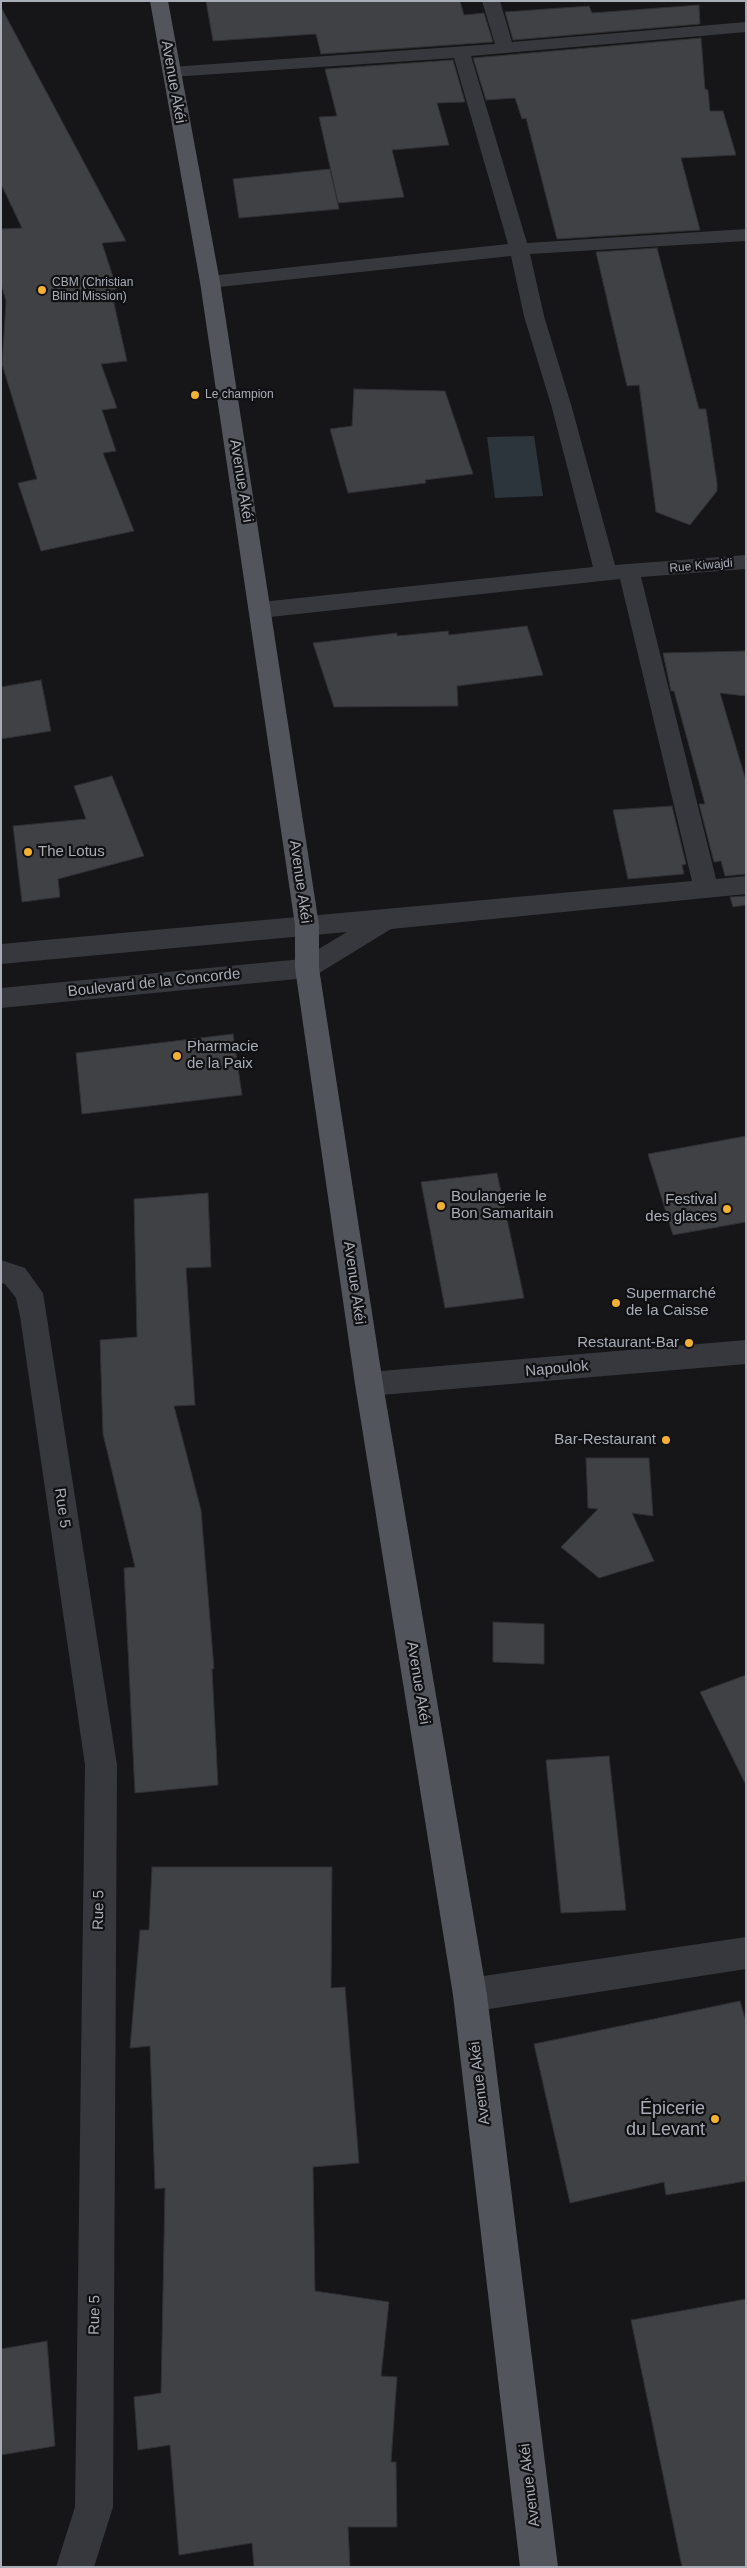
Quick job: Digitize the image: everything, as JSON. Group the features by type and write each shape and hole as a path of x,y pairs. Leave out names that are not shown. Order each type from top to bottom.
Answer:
{"main road":[{"name":"Avenue Akéi","path":"158,1 210,282 261,610 307,925 307,968 369,1384 470,1995 540,2567"}],"street":[{"path":"491,1 505,47"},
{"path":"171,72 460,52 746,27"},
{"path":"460,52 519,250 534,316 562,408 606,573"},
{"path":"210,282 519,250 746,235"},
{"name":"Rue Kiwajdi","path":"261,610 606,573 657,571 746,562"},
{"path":"629,572 706,887"},
{"path":"1,954 307,925 387,920 706,887 746,885"},
{"path":"307,968 387,920"},
{"name":"Boulevard de la Concorde","path":"1,998 307,968"},
{"name":"Rue 5","path":"1,1270 15,1276 29,1292 34,1316 101,1765 94,2507 75,2567"},
{"name":"Napoulok","path":"369,1384 746,1352"},
{"path":"470,1995 746,1953"}],"shaded area":[{"path":"534,436 543,496 495,498 487,437"}],"building":[{"path":"206,1 460,1 464,15 484,13 493,42 321,54 316,34 213,41"},
{"path":"699,5 700,24 513,40 505,12 589,6 592,13"},
{"path":"1,7 126,241 102,243 117,289 111,290 127,361 101,364 117,408 102,410 116,451 103,453 134,531 41,551 18,483 37,479 2,364 6,301 1,284 1,229 22,228 1,184"},
{"path":"701,38 705,89 708,90 710,111 723,111 736,155 681,158 700,230 557,239 526,118 522,119 515,98 486,100 473,58"},
{"path":"453,60 465,102 437,103 449,145 392,150 404,197 338,203 319,117 337,116 325,69"},
{"path":"330,169 339,209 239,218 233,179"},
{"path":"657,248 699,409 706,409 717,483 717,491 690,525 656,512 639,385 627,386 596,252"},
{"path":"354,389 445,391 473,474 425,480 426,483 348,493 330,429 352,426"},
{"path":"527,626 543,675 457,686 458,706 334,707 313,643 397,633 397,636 448,631 449,635"},
{"path":"746,651 746,696 720,693 746,781 746,874 725,876 721,861 714,862 699,804 705,804 674,691 671,691 663,653"},
{"path":"41,680 51,731 1,739 1,687"},
{"path":"112,776 144,856 58,879 60,897 22,902 13,826 86,819 74,786"},
{"path":"672,806 686,864 682,865 684,874 628,879 613,810"},
{"path":"746,896 746,905 733,907 730,897"},
{"path":"233,1034 242,1095 82,1114 76,1053"},
{"path":"746,1136 746,1222 673,1235 648,1154"},
{"path":"497,1173 524,1298 445,1308 421,1182"},
{"path":"208,1193 211,1267 186,1268 195,1405 174,1406 201,1510 214,1669 212,1669 218,1785 135,1793 124,1568 135,1567 103,1434 100,1340 137,1337 134,1199"},
{"path":"586,1458 649,1458 653,1516 632,1513 654,1561 599,1578 561,1547 598,1509 588,1508"},
{"path":"493,1622 544,1624 544,1664 493,1662"},
{"path":"746,1675 746,1785 700,1692"},
{"path":"609,1756 626,1910 561,1913 546,1760"},
{"path":"152,1867 332,1867 331,1988 345,1987 359,2163 313,2167 315,2291 389,2302 381,2376 397,2377 391,2462 396,2462 397,2527 348,2527 350,2567 254,2567 252,2543 179,2555 170,2445 138,2450 134,2397 161,2393 165,2188 155,2189 150,2046 130,2048 140,1930 149,1930"},
{"path":"740,2001 746,2022 746,2181 666,2195 664,2182 570,2203 534,2044"},
{"path":"746,2299 746,2567 682,2567 631,2320"},
{"path":"47,2341 55,2446 1,2455 1,2349"}],"place":[{"name":"CBM (Christian Blind Mission)","path":"42,290"},
{"name":"Le champion","path":"195,395"},
{"name":"The Lotus","path":"28,852"},
{"name":"Pharmacie de la Paix","path":"177,1056"},
{"name":"Boulangerie le Bon Samaritain","path":"441,1206"},
{"name":"Festival des glaces","path":"727,1209"},
{"name":"Supermarché de la Caisse","path":"616,1303"},
{"name":"Restaurant-Bar","path":"689,1343"},
{"name":"Bar-Restaurant","path":"666,1440"},
{"name":"Épicerie du Levant","path":"715,2119"}]}
